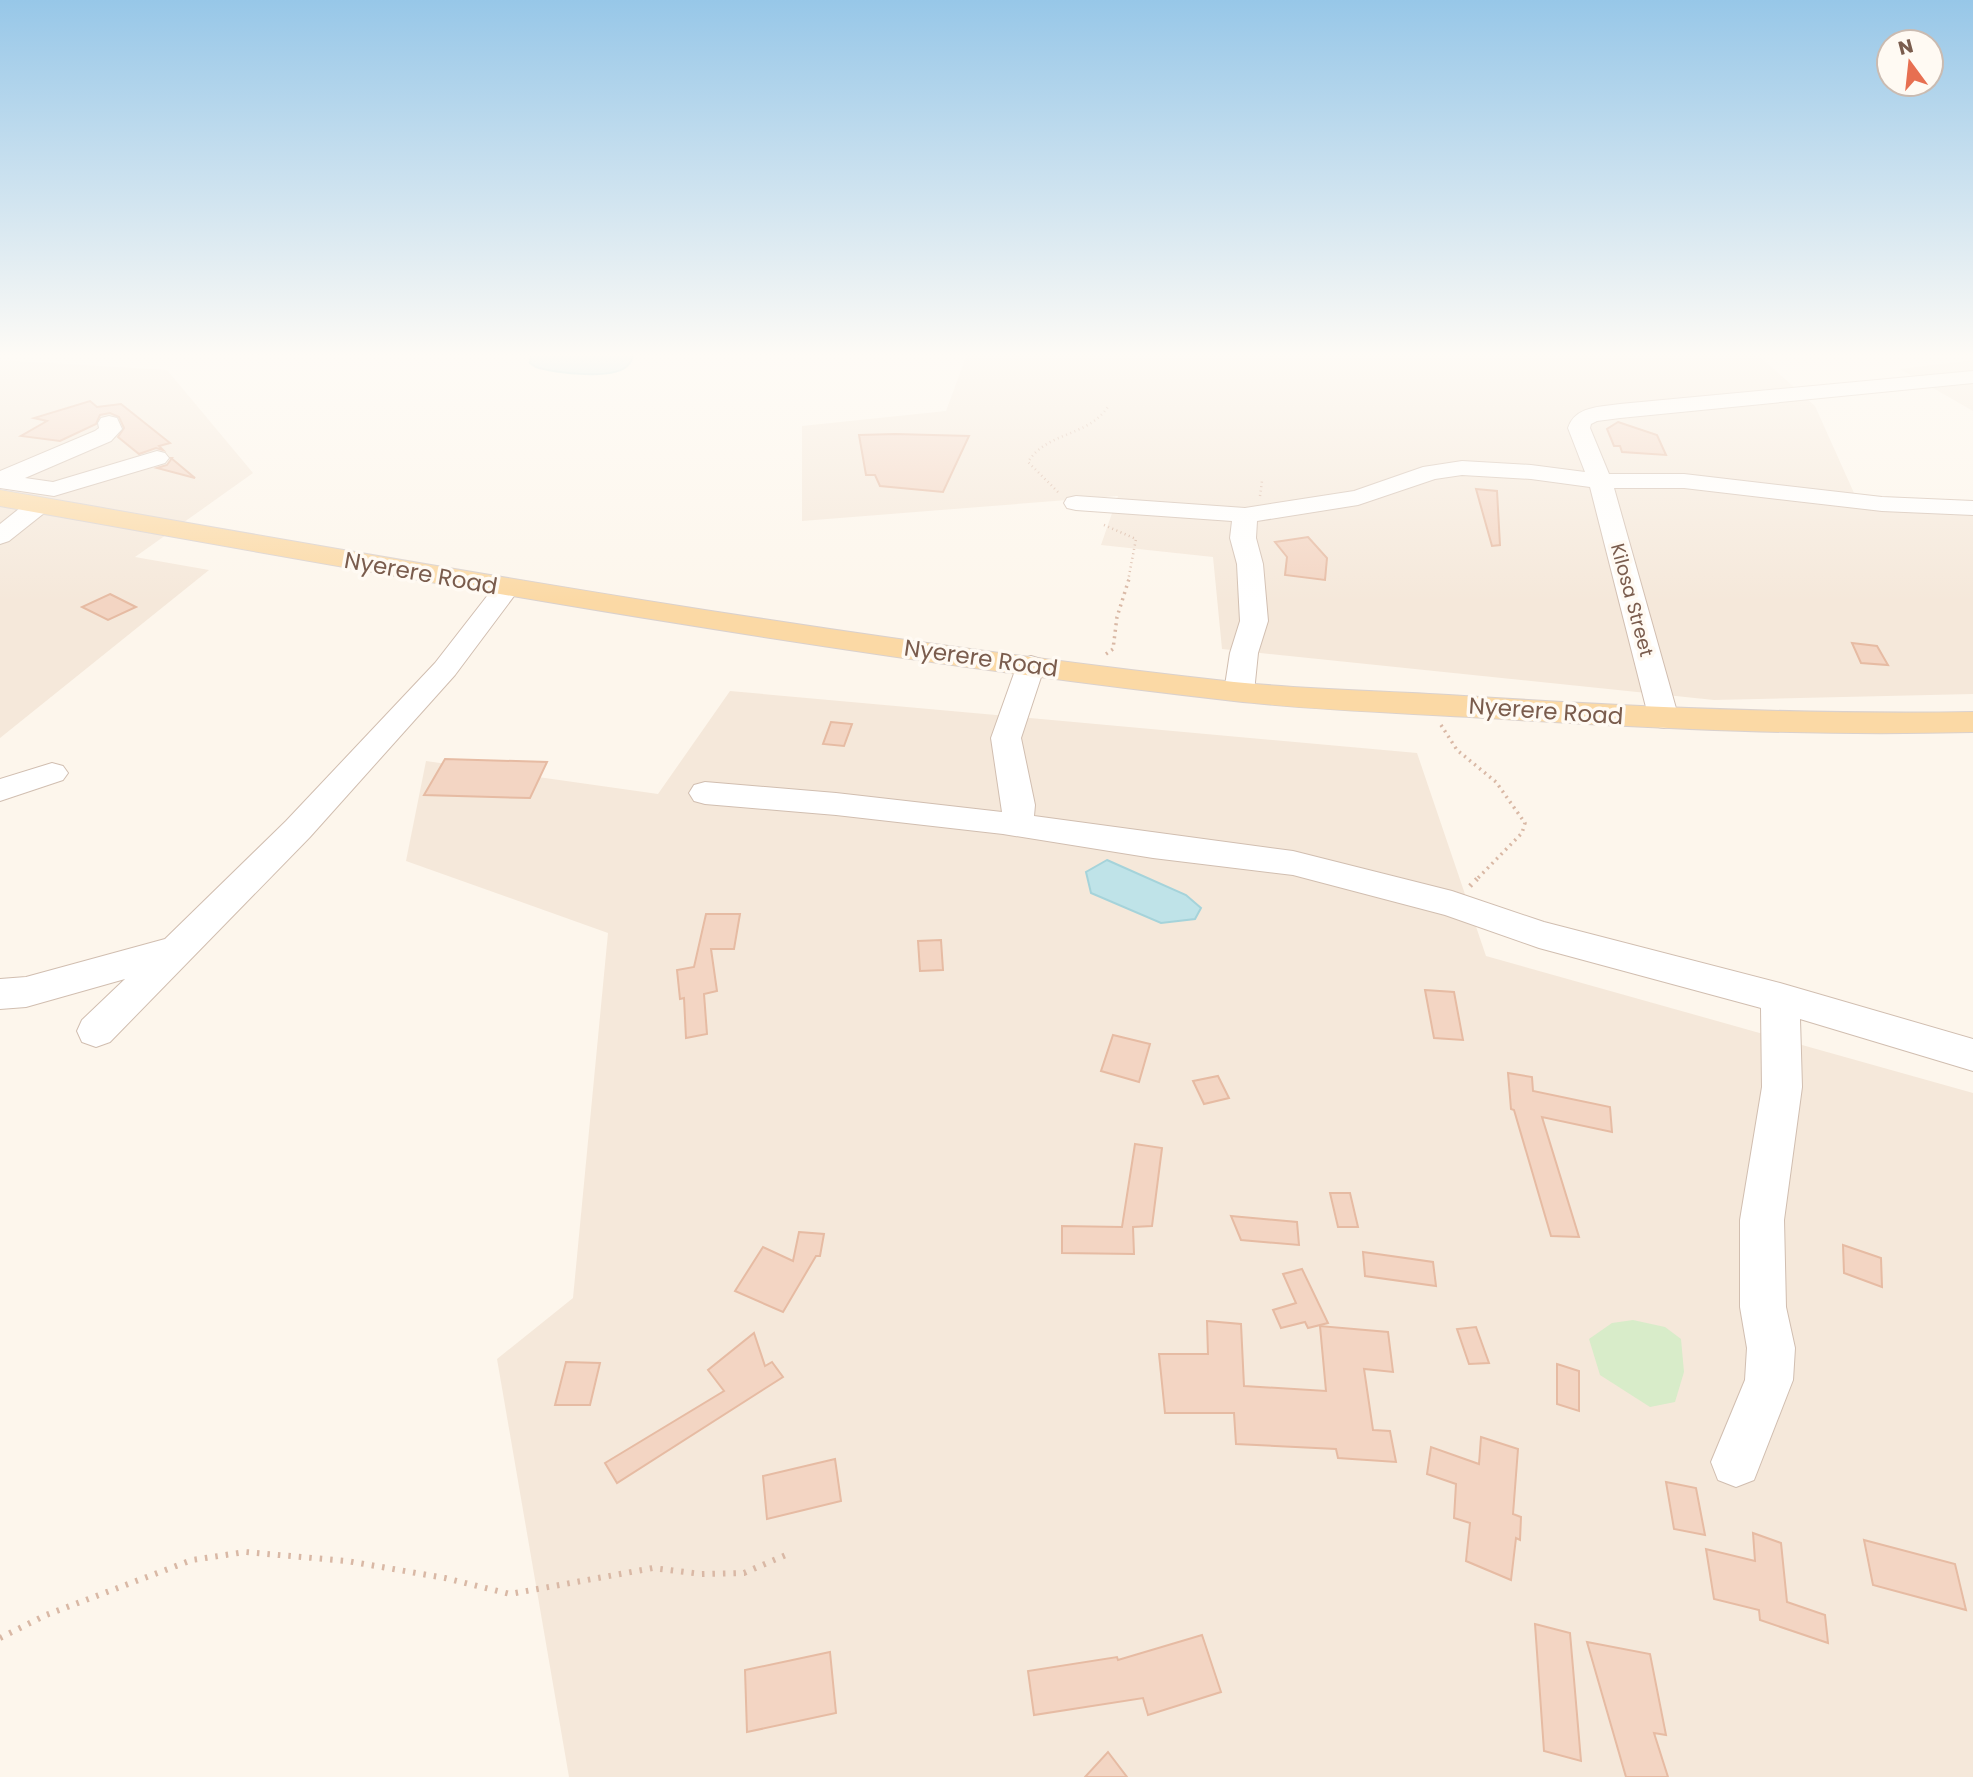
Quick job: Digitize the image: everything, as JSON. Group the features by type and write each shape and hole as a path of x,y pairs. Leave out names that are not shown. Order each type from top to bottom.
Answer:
{"main road":[{"name":"Nyerere Road","path":"0,498 506,588 1031,665 1239,692 1664,719 1885,724 1973,722"}],"street":[{"path":"0,481 101,437"},
{"name":"Kilosa Street","path":"1583,437 1600,481 1664,719"},
{"path":"0,481 54,489 157,458"},
{"path":"1076,503 1245,515 1358,498 1431,472 1462,467 1600,481 1684,481 1882,504 1973,509"},
{"path":"0,536 39,505"},
{"path":"1239,692 1244,653 1254,621 1250,564 1243,538 1245,515"},
{"path":"96,1031 298,829 446,669 506,588"},
{"path":"1016,825 1019,806 1006,738 1031,665"},
{"path":"0,790 52,773"},
{"path":"705,793 836,804 1016,825 1153,846 1293,863 1452,904 1539,934 1780,998 1973,1055"},
{"path":"0,994 26,992 177,950"},
{"path":"1736,1462 1769,1380 1771,1348 1763,1307 1762,1220 1782,1087 1780,998"}],"path":[{"path":"1065,437 1031,455 1028,462 1053,489 1088,511 1098,522 1136,540 1127,589 1117,617 1113,649 1074,671"},
{"path":"1437,704 1442,730 1449,742 1496,782 1525,823 1522,832 1452,904"},
{"path":"0,1637 46,1615 143,1577 192,1560 245,1552 347,1561 445,1578 510,1594 653,1568 701,1574 744,1573 788,1554"}],"shaded area":[{"path":"0,437 223,437 253,473 135,557 209,570 0,738"},
{"path":"802,437 1829,437 1854,493 1855,509 1973,507 1973,694 1714,700 1222,649 1213,557 1101,545 1118,496 802,521"},
{"path":"730,691 1417,753 1486,956 1973,1093 1973,1777 569,1777 497,1359 573,1298 608,933 406,861 426,761 658,794"}],"green space":[{"path":"1633,1320 1665,1327 1681,1339 1684,1372 1675,1402 1650,1407 1600,1375 1589,1339 1612,1323"}],"water":[{"path":"1107,860 1186,895 1201,908 1195,919 1161,923 1091,893 1086,872"}],"building":[{"path":"28,437 69,437 60,441"},
{"path":"118,437 162,437 170,443 159,446 163,450 156,448 139,454"},
{"path":"859,437 969,437 943,492 880,486 875,475 866,475"},
{"path":"1610,437 1658,437 1666,455 1622,452 1620,446 1614,446"},
{"path":"172,459 195,478 157,468 167,465"},
{"path":"1476,489 1497,491 1500,545 1492,546"},
{"path":"1308,537 1327,558 1325,580 1285,575 1287,557 1275,542"},
{"path":"110,594 136,607 108,620 82,607"},
{"path":"1852,643 1877,646 1888,665 1861,663"},
{"path":"831,722 852,724 844,746 823,744"},
{"path":"445,759 547,762 530,798 424,795"},
{"path":"706,914 740,914 734,949 711,949 717,991 704,994 707,1034 686,1038 684,998 680,999 677,970 694,967"},
{"path":"941,940 943,970 920,971 918,941"},
{"path":"1425,990 1454,992 1463,1040 1434,1038"},
{"path":"1113,1035 1150,1044 1139,1082 1101,1071"},
{"path":"1508,1073 1532,1077 1533,1091 1610,1107 1612,1132 1542,1117 1579,1237 1551,1236 1514,1110 1511,1109"},
{"path":"1218,1076 1229,1098 1204,1104 1193,1081"},
{"path":"1135,1144 1162,1148 1152,1226 1133,1227 1134,1254 1062,1253 1062,1226 1122,1227"},
{"path":"1330,1193 1350,1193 1358,1227 1338,1227"},
{"path":"1231,1216 1297,1222 1299,1245 1241,1240"},
{"path":"799,1232 824,1234 820,1256 816,1256 783,1312 735,1291 763,1247 793,1261"},
{"path":"1843,1245 1881,1258 1882,1287 1844,1273"},
{"path":"1363,1252 1433,1262 1436,1286 1365,1276"},
{"path":"1302,1269 1328,1323 1308,1328 1305,1322 1281,1328 1273,1310 1296,1303 1283,1274"},
{"path":"1207,1321 1241,1324 1244,1386 1326,1391 1320,1326 1388,1332 1393,1372 1364,1369 1373,1430 1390,1431 1396,1462 1338,1458 1336,1449 1236,1444 1234,1413 1165,1413 1159,1354 1208,1354"},
{"path":"1476,1327 1489,1363 1469,1364 1457,1329"},
{"path":"754,1333 765,1366 772,1362 783,1377 617,1483 605,1463 724,1391 708,1370"},
{"path":"566,1362 600,1363 590,1405 555,1405"},
{"path":"1557,1364 1579,1371 1579,1411 1557,1404"},
{"path":"1481,1437 1518,1449 1513,1514 1521,1517 1520,1540 1516,1538 1511,1580 1466,1561 1470,1523 1454,1518 1456,1484 1427,1474 1431,1447 1479,1464"},
{"path":"835,1459 841,1501 767,1519 763,1476"},
{"path":"1666,1482 1696,1488 1705,1535 1674,1529"},
{"path":"1753,1533 1781,1543 1787,1602 1825,1615 1828,1643 1760,1620 1759,1610 1714,1599 1706,1549 1755,1561"},
{"path":"1864,1540 1955,1564 1966,1610 1873,1585"},
{"path":"1535,1624 1570,1633 1581,1761 1544,1751"},
{"path":"1202,1635 1221,1692 1148,1715 1143,1698 1034,1715 1028,1671 1117,1657 1118,1660"},
{"path":"1587,1642 1650,1654 1666,1735 1654,1733 1668,1777 1626,1777"},
{"path":"830,1652 836,1713 747,1732 745,1670"},
{"path":"1108,1752 1127,1777 1085,1777"}]}
